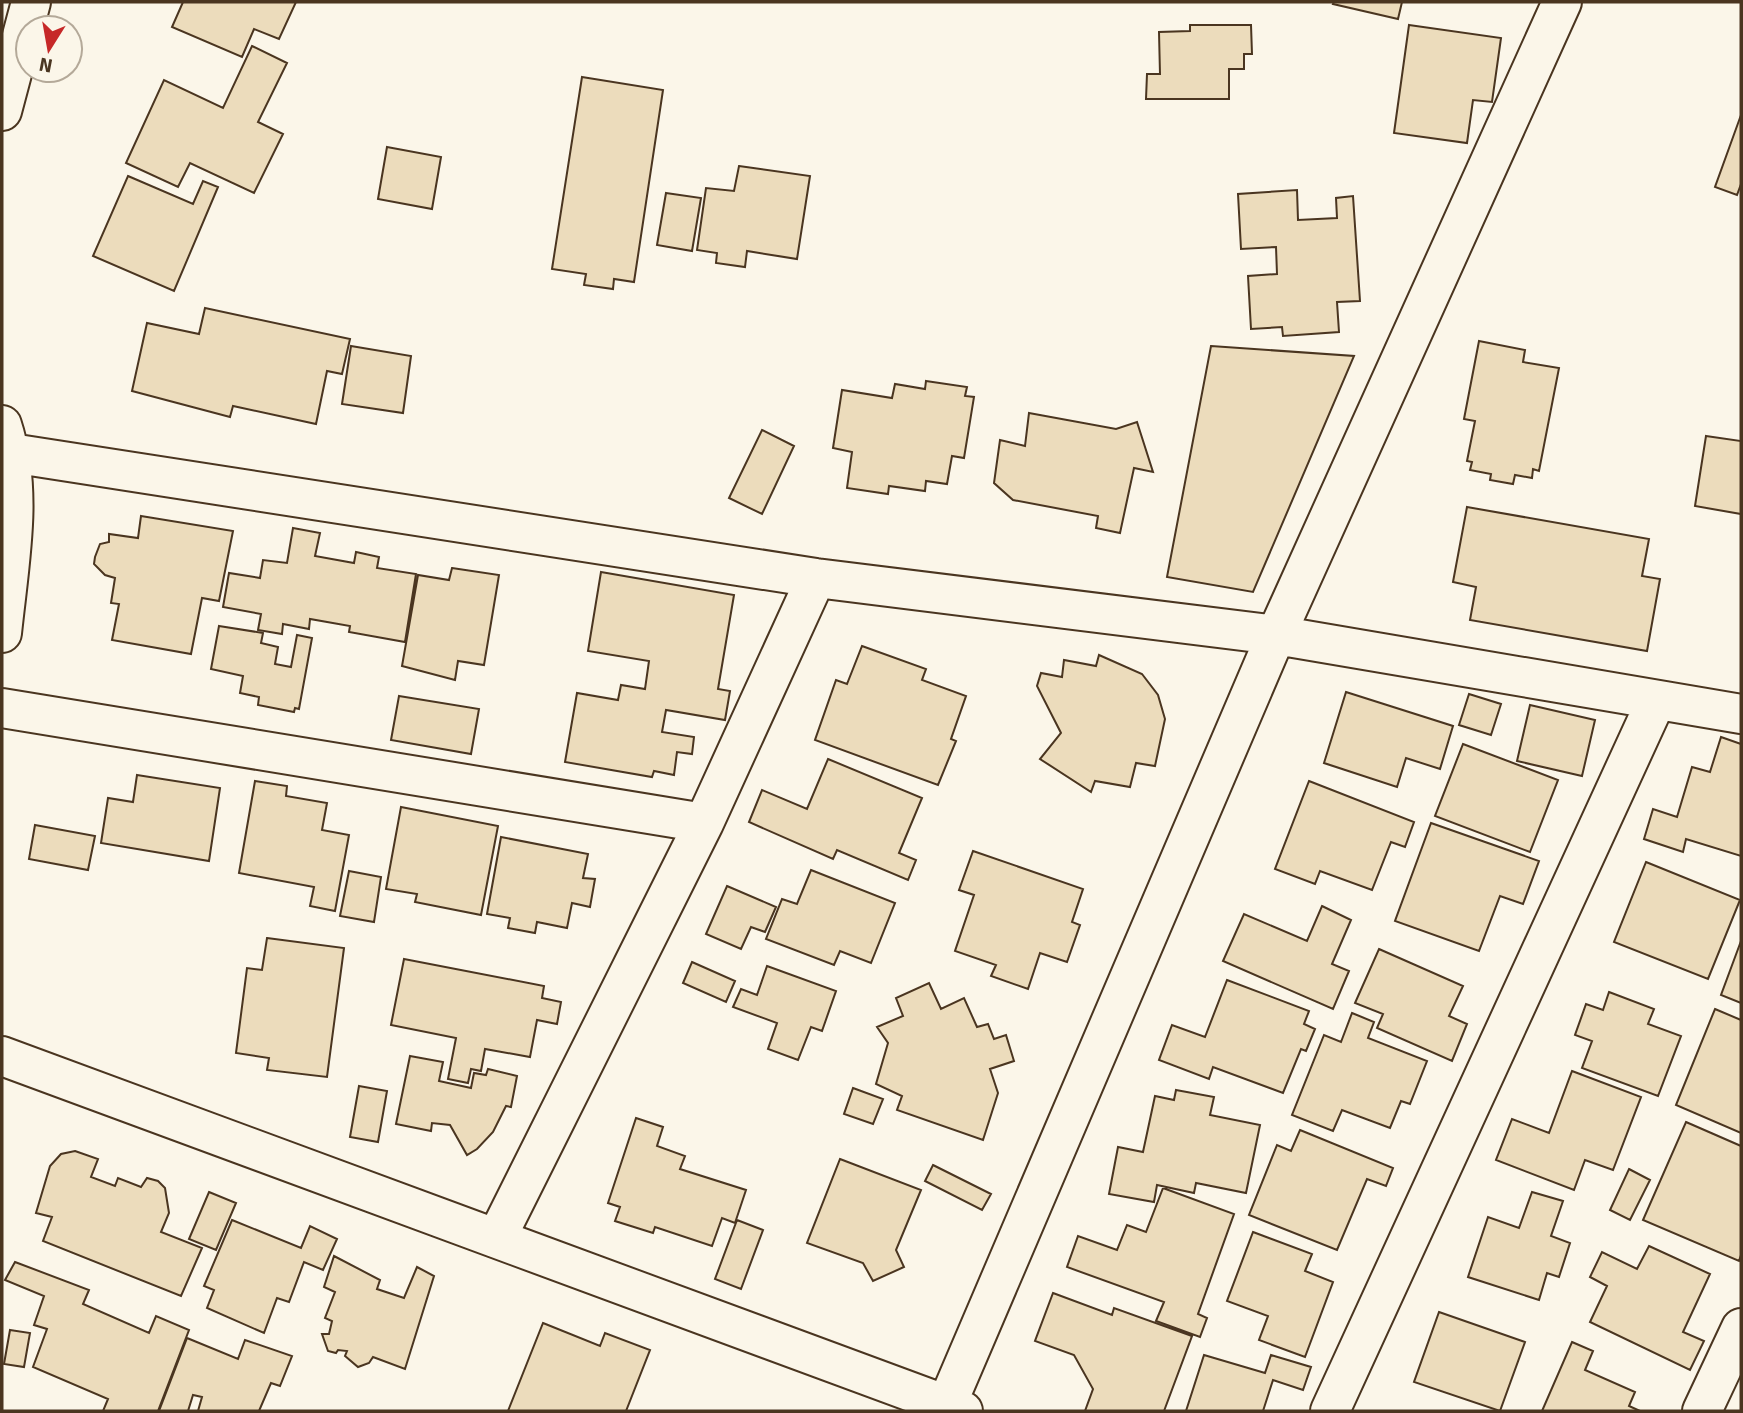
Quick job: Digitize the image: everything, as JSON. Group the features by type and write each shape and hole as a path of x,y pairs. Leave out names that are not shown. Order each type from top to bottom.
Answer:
{"street":[{"path":"2,111 31,2"},
{"path":"2,1056 497,1237 951,1409 1276,635 1562,2"},
{"path":"2,633 13,523 6,439 816,578 1276,635 1741,714"},
{"path":"497,1237 704,823 816,578"},
{"path":"1330,1411 1656,701"},
{"path":"2,708 704,823"},
{"path":"1702,1411 1741,1328"}],"building":[{"path":"183,2 296,2 279,39 254,29 242,57 172,27"},
{"path":"1402,2 1398,19 1333,4"},
{"path":"1190,25 1251,25 1252,54 1244,54 1244,69 1229,69 1229,99 1146,99 1147,74 1160,74 1159,32 1190,31"},
{"path":"1409,25 1501,38 1492,102 1473,100 1467,143 1394,133"},
{"path":"252,46 287,63 258,122 283,134 254,193 190,163 178,187 126,163 164,80 223,108"},
{"path":"582,77 663,90 634,282 614,279 613,289 584,285 586,274 552,269"},
{"path":"1741,115 1741,184 1737,195 1715,187"},
{"path":"387,147 441,157 432,209 378,199"},
{"path":"739,166 810,176 797,259 747,251 745,267 716,263 717,253 697,250 706,188 734,191"},
{"path":"128,176 193,204 203,181 218,187 174,291 93,256"},
{"path":"1297,190 1298,220 1337,218 1336,198 1353,196 1360,301 1337,302 1339,332 1283,336 1282,327 1251,329 1248,276 1277,274 1276,247 1241,249 1238,194"},
{"path":"666,193 701,198 692,251 657,245"},
{"path":"205,308 350,339 342,374 327,371 316,424 233,406 230,417 132,391 147,323 199,334"},
{"path":"1479,341 1525,350 1523,362 1559,368 1539,471 1533,469 1532,478 1515,475 1513,484 1490,480 1491,474 1470,470 1472,462 1467,461 1475,421 1464,419"},
{"path":"351,346 411,356 403,413 342,404"},
{"path":"1211,346 1354,356 1253,592 1167,577"},
{"path":"926,381 967,387 965,396 974,397 964,458 952,456 947,484 926,481 925,491 889,486 888,494 847,488 852,452 833,448 842,390 892,398 895,384 925,389"},
{"path":"1029,413 1116,429 1137,422 1153,472 1134,468 1120,533 1096,528 1098,516 1013,500 994,483 1000,440 1025,446"},
{"path":"762,430 794,446 762,514 729,498"},
{"path":"1706,436 1741,441 1741,514 1695,506"},
{"path":"1467,507 1649,539 1642,576 1660,579 1647,651 1470,620 1476,587 1453,582"},
{"path":"141,516 233,531 219,601 202,598 191,654 112,640 119,604 111,603 115,578 105,575 94,564 95,557 100,544 109,542 109,534 138,538"},
{"path":"293,528 320,533 315,556 354,563 356,552 379,557 377,568 416,574 405,642 349,632 350,626 310,619 309,629 283,624 282,634 258,630 261,614 223,607 229,573 260,578 263,560 287,563"},
{"path":"452,568 499,575 484,665 458,661 455,680 402,666 418,575 449,580"},
{"path":"601,572 734,595 718,689 730,691 725,720 666,710 662,732 694,737 692,754 677,752 674,775 654,771 652,777 565,762 577,693 618,700 621,685 645,689 649,661 588,651"},
{"path":"219,626 263,633 261,643 278,647 275,664 291,667 297,635 312,638 299,709 295,708 294,712 258,705 259,697 240,693 243,676 211,669"},
{"path":"862,646 926,669 922,680 966,696 951,739 956,741 938,785 815,740 836,680 847,684"},
{"path":"1099,655 1142,674 1158,695 1165,719 1155,766 1136,763 1130,787 1095,781 1091,792 1040,759 1061,733 1037,686 1041,673 1062,677 1064,660 1096,666"},
{"path":"1346,692 1453,726 1440,769 1406,758 1397,787 1324,763"},
{"path":"1469,694 1501,704 1491,735 1459,725"},
{"path":"399,696 479,709 471,754 391,740"},
{"path":"1530,705 1595,720 1582,776 1517,761"},
{"path":"1721,737 1741,744 1741,856 1686,839 1683,852 1644,839 1653,809 1677,817 1692,767 1710,772"},
{"path":"1463,744 1558,780 1530,852 1435,816"},
{"path":"828,759 922,798 899,853 916,860 908,880 837,850 833,859 749,822 762,790 807,809"},
{"path":"137,775 220,788 209,861 101,843 108,798 133,802"},
{"path":"255,781 287,786 286,796 327,803 322,830 349,835 335,911 310,906 314,887 239,873"},
{"path":"1309,781 1414,822 1405,847 1391,842 1372,890 1320,871 1315,884 1275,869"},
{"path":"401,807 498,826 481,915 415,902 417,894 386,889"},
{"path":"1431,823 1539,861 1523,904 1500,896 1479,951 1395,921"},
{"path":"35,825 95,836 88,870 29,859"},
{"path":"501,837 588,854 583,878 595,879 590,907 572,903 567,928 537,922 535,933 508,928 510,918 487,914"},
{"path":"973,851 1083,889 1072,922 1080,925 1067,962 1040,953 1028,989 991,976 996,965 955,951 974,895 959,890"},
{"path":"1646,862 1740,900 1708,979 1614,942"},
{"path":"811,870 895,903 871,963 840,951 834,965 766,939 782,899 797,904"},
{"path":"349,871 381,877 374,922 340,916"},
{"path":"727,886 776,907 765,932 751,927 741,949 706,934"},
{"path":"1322,906 1351,920 1332,964 1349,971 1333,1009 1223,961 1244,914 1307,941"},
{"path":"267,938 344,948 327,1077 267,1070 269,1058 236,1053 247,968 262,970"},
{"path":"1741,941 1741,1003 1721,995"},
{"path":"1379,949 1463,986 1449,1016 1467,1024 1452,1061 1377,1028 1383,1014 1355,1003"},
{"path":"404,959 544,986 542,998 561,1002 557,1024 537,1020 530,1057 485,1049 481,1071 471,1069 468,1083 448,1079 456,1038 391,1025"},
{"path":"692,962 735,981 726,1002 683,983"},
{"path":"767,966 836,991 822,1031 811,1027 798,1060 768,1049 777,1023 733,1007 741,989 757,995"},
{"path":"1227,980 1309,1011 1304,1024 1315,1029 1306,1051 1301,1049 1283,1093 1213,1067 1209,1079 1159,1060 1172,1025 1205,1037"},
{"path":"929,983 941,1009 964,998 977,1027 988,1024 994,1039 1006,1035 1014,1061 990,1069 998,1093 983,1140 897,1110 902,1096 876,1084 888,1043 877,1027 903,1016 896,998"},
{"path":"1609,992 1654,1009 1648,1024 1681,1036 1658,1096 1582,1068 1592,1041 1575,1035 1586,1004 1603,1010"},
{"path":"1715,1009 1741,1020 1741,1133 1676,1105"},
{"path":"1352,1013 1374,1022 1368,1038 1427,1061 1410,1104 1401,1101 1390,1128 1342,1110 1333,1131 1292,1115 1324,1035 1341,1042"},
{"path":"410,1056 443,1062 439,1081 471,1088 474,1073 486,1075 488,1069 517,1076 511,1107 506,1106 493,1132 477,1149 467,1155 450,1125 432,1123 431,1131 396,1124"},
{"path":"1572,1071 1641,1097 1613,1170 1585,1160 1574,1190 1496,1160 1512,1119 1549,1133"},
{"path":"359,1086 387,1091 378,1142 350,1137"},
{"path":"853,1088 883,1099 873,1124 844,1114"},
{"path":"1176,1090 1214,1097 1210,1115 1260,1125 1246,1193 1196,1183 1194,1193 1157,1185 1154,1202 1109,1194 1118,1147 1143,1152 1155,1096 1174,1100"},
{"path":"636,1118 663,1127 657,1146 685,1156 680,1169 746,1190 735,1223 722,1218 712,1246 655,1227 653,1233 615,1221 620,1207 608,1203"},
{"path":"1686,1122 1741,1146 1739,1261 1643,1220"},
{"path":"1300,1130 1393,1168 1386,1186 1367,1179 1337,1250 1249,1215 1277,1145 1291,1151"},
{"path":"75,1151 98,1159 91,1177 115,1186 118,1178 141,1187 147,1178 158,1181 165,1188 169,1213 161,1232 202,1248 181,1296 43,1241 52,1217 36,1213 50,1166 61,1154"},
{"path":"840,1159 921,1190 896,1250 904,1267 873,1281 863,1263 807,1243"},
{"path":"933,1165 991,1194 982,1210 925,1181"},
{"path":"1629,1169 1650,1180 1630,1220 1610,1210"},
{"path":"1163,1188 1234,1214 1198,1314 1207,1318 1200,1337 1156,1321 1164,1302 1067,1267 1078,1236 1117,1250 1127,1225 1146,1232"},
{"path":"209,1192 236,1203 216,1250 189,1239"},
{"path":"1532,1192 1563,1201 1551,1236 1570,1243 1559,1277 1547,1273 1539,1300 1468,1277 1488,1217 1519,1228"},
{"path":"232,1220 301,1248 310,1226 337,1239 323,1270 304,1262 289,1302 277,1298 264,1333 207,1308 214,1290 204,1286"},
{"path":"737,1220 763,1230 741,1289 715,1279"},
{"path":"1253,1232 1312,1254 1305,1271 1333,1282 1305,1357 1259,1340 1268,1316 1227,1301"},
{"path":"1649,1246 1710,1274 1683,1332 1704,1341 1690,1370 1590,1322 1607,1286 1590,1277 1602,1252 1637,1269"},
{"path":"334,1256 380,1280 377,1289 404,1298 417,1267 434,1276 405,1369 373,1357 369,1363 358,1367 345,1356 347,1351 328,1351 322,1334 329,1334 332,1321 325,1318 335,1292 324,1287"},
{"path":"15,1262 89,1290 83,1304 149,1333 156,1316 189,1330 158,1411 103,1411 108,1399 33,1367 47,1329 34,1325 44,1296 5,1280"},
{"path":"1053,1293 1112,1315 1114,1308 1192,1336 1164,1411 1085,1411 1093,1389 1074,1355 1035,1341"},
{"path":"1439,1312 1525,1342 1500,1411 1414,1382"},
{"path":"543,1323 600,1346 605,1333 650,1350 626,1411 508,1411"},
{"path":"10,1330 30,1333 24,1367 4,1364"},
{"path":"187,1338 238,1359 245,1340 292,1356 280,1386 271,1383 259,1411 198,1411 202,1397 193,1395 188,1411 159,1411"},
{"path":"1572,1342 1593,1351 1585,1370 1635,1392 1629,1406 1640,1411 1542,1411"},
{"path":"1204,1355 1265,1373 1271,1355 1311,1367 1303,1390 1273,1380 1263,1411 1186,1411"}]}
